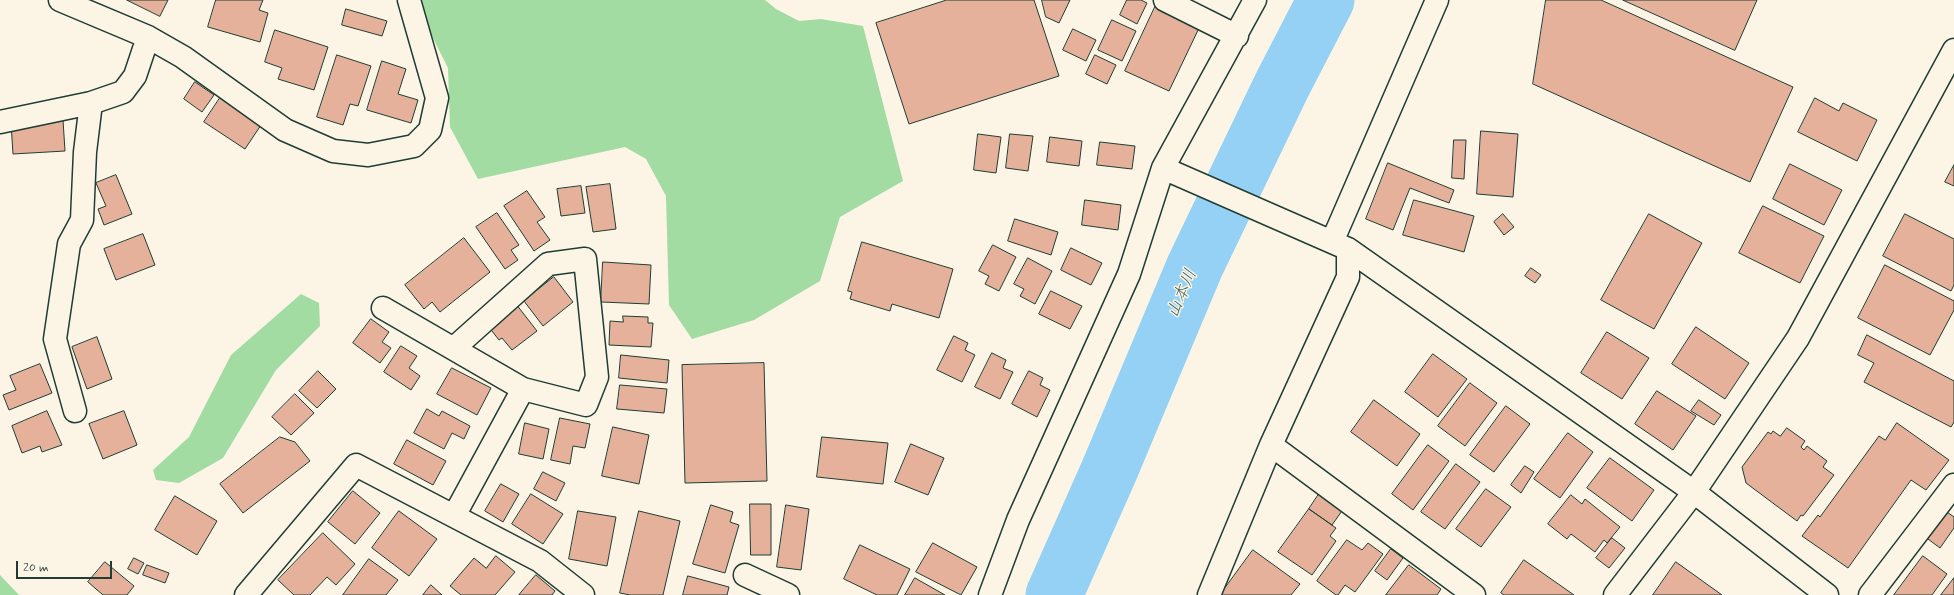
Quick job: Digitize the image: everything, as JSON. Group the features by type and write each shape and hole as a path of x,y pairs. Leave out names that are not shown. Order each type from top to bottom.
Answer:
{"street":[{"path":"60,0 148,37 183,57 285,130 333,151 368,155 414,146 430,130 437,98 409,0"},
{"path":"1165,0 1237,36"},
{"path":"990,595 1018,520 1129,274 1172,172 1255,0"},
{"path":"1209,595 1271,445 1348,277 1332,242 1437,0"},
{"path":"0,122 91,103 122,92 135,76 148,37"},
{"path":"1615,595 1694,492 1798,338 1954,50"},
{"path":"75,411 56,339 69,244 82,220 85,152 91,103"},
{"path":"1172,172 1332,242 1694,492 1827,595"},
{"path":"383,308 523,389 586,405 597,377 585,259 548,264 454,348"},
{"path":"454,516 523,389"},
{"path":"1271,445 1474,595"},
{"path":"246,595 356,465 540,561 584,595"},
{"path":"1870,595 1954,485"},
{"path":"745,576 788,595"}],"green space":[{"path":"421,0 765,0 776,9 799,21 821,19 863,26 903,181 840,217 820,281 754,320 692,339 669,305 666,196 646,159 625,147 478,179 450,127 448,68 423,18"},
{"path":"301,294 319,303 320,326 276,370 223,458 179,483 156,480 153,470 189,437 231,355"},
{"path":"0,575 19,595 0,595"}],"building":[{"path":"127,0 168,0 160,16"},
{"path":"216,0 263,0 259,10 268,13 260,42 208,27"},
{"path":"947,0 1034,0 1059,76 909,124 876,23"},
{"path":"1042,0 1070,0 1059,23 1046,17"},
{"path":"1127,0 1141,0 1147,3 1137,24 1120,15"},
{"path":"1546,0 1601,0 1793,87 1750,182 1533,84"},
{"path":"1623,0 1757,0 1735,50"},
{"path":"1156,5 1200,26 1169,91 1125,71"},
{"path":"346,9 387,21 382,36 342,25"},
{"path":"1112,20 1136,31 1122,61 1098,50"},
{"path":"1073,29 1096,40 1086,61 1063,50"},
{"path":"275,30 328,47 314,90 278,79 282,68 265,62"},
{"path":"337,55 371,66 358,106 350,104 343,125 317,117"},
{"path":"1095,55 1116,65 1107,84 1086,74"},
{"path":"382,61 406,69 398,94 418,100 411,123 367,110"},
{"path":"195,82 214,95 202,112 184,99"},
{"path":"220,98 261,125 245,149 204,122"},
{"path":"1815,98 1839,111 1843,103 1877,120 1857,161 1798,132"},
{"path":"63,120 65,151 13,154 11,123"},
{"path":"1481,131 1518,134 1513,197 1477,194"},
{"path":"978,134 1001,137 996,173 974,170"},
{"path":"1010,134 1033,136 1028,171 1006,168"},
{"path":"1050,137 1082,141 1079,166 1047,162"},
{"path":"1454,140 1466,140 1464,179 1452,178"},
{"path":"1100,142 1135,146 1132,169 1097,165"},
{"path":"1388,163 1454,190 1449,203 1410,188 1393,230 1366,219"},
{"path":"1790,164 1842,190 1824,225 1773,199"},
{"path":"1954,165 1954,186 1945,182"},
{"path":"116,175 132,214 104,225 98,209 106,206 96,183"},
{"path":"610,184 616,229 593,232 586,187"},
{"path":"581,186 585,213 561,216 557,189"},
{"path":"527,191 545,217 537,222 550,240 534,251 504,206"},
{"path":"1085,200 1121,205 1118,230 1082,225"},
{"path":"1414,200 1474,216 1464,252 1403,235"},
{"path":"1763,206 1824,236 1800,283 1739,253"},
{"path":"497,213 519,245 511,250 518,260 505,269 476,227"},
{"path":"1503,214 1514,227 1504,235 1494,222"},
{"path":"1649,214 1702,243 1654,329 1601,300"},
{"path":"1905,214 1954,239 1954,285 1951,291 1883,256"},
{"path":"1015,219 1058,232 1051,255 1008,241"},
{"path":"143,234 155,265 116,280 104,249"},
{"path":"464,238 490,272 440,312 432,302 424,309 405,285"},
{"path":"862,242 953,269 939,318 892,304 890,311 850,299 852,292 848,291"},
{"path":"993,245 1016,257 999,291 985,284 989,276 979,271"},
{"path":"1071,248 1102,263 1091,285 1061,270"},
{"path":"1028,258 1052,271 1035,304 1020,296 1024,289 1014,284"},
{"path":"603,262 651,265 649,304 601,302"},
{"path":"1885,265 1954,301 1954,310 1930,355 1858,318"},
{"path":"1531,268 1541,275 1535,283 1525,276"},
{"path":"554,277 573,302 543,326 524,301"},
{"path":"1051,291 1082,306 1070,329 1039,314"},
{"path":"516,304 537,331 512,350 502,338 499,340 488,326"},
{"path":"623,316 648,317 648,323 653,323 651,347 609,345 610,321 623,322"},
{"path":"371,319 389,332 382,342 391,348 380,363 353,343"},
{"path":"1696,327 1749,363 1725,399 1672,364"},
{"path":"1607,332 1649,358 1622,399 1581,373"},
{"path":"1867,335 1954,381 1954,422 1951,427 1864,382 1874,363 1858,355"},
{"path":"954,336 968,343 965,350 975,355 962,382 937,370"},
{"path":"97,337 112,379 87,389 72,347"},
{"path":"401,346 417,356 409,368 420,376 411,390 384,372"},
{"path":"992,353 1006,360 1003,368 1013,372 1000,399 975,387"},
{"path":"1433,354 1467,379 1438,417 1405,392"},
{"path":"621,355 669,360 667,383 619,378"},
{"path":"764,363 767,481 685,483 682,365"},
{"path":"40,364 52,393 9,410 3,395 16,390 10,376"},
{"path":"452,368 491,388 477,415 437,394"},
{"path":"318,371 336,389 317,408 299,391"},
{"path":"1029,371 1043,378 1040,385 1050,390 1037,417 1012,404"},
{"path":"1470,383 1497,403 1465,446 1438,426"},
{"path":"620,385 667,389 664,413 617,409"},
{"path":"1657,391 1696,416 1673,450 1635,424"},
{"path":"295,394 314,413 291,435 272,417"},
{"path":"1374,400 1420,434 1397,466 1351,432"},
{"path":"1699,400 1721,415 1714,425 1691,411"},
{"path":"1506,406 1530,424 1494,472 1470,455"},
{"path":"427,409 439,416 442,411 470,426 464,439 452,433 444,449 414,433"},
{"path":"47,411 62,445 42,452 40,446 22,453 12,426"},
{"path":"124,411 137,445 103,459 89,424"},
{"path":"560,418 590,424 585,448 573,446 570,464 551,460"},
{"path":"525,423 549,429 543,459 519,454"},
{"path":"1897,423 1949,460 1926,490 1911,480 1848,568 1802,536 1818,515 1820,517 1879,436 1885,440"},
{"path":"613,427 649,435 639,484 602,476"},
{"path":"1787,428 1805,441 1801,447 1804,450 1807,446 1827,461 1823,467 1834,475 1803,516 1801,515 1797,521 1746,483 1742,467 1768,432 1771,434 1773,431 1780,436"},
{"path":"1568,433 1593,452 1560,498 1534,479"},
{"path":"280,437 295,442 310,461 243,513 220,484"},
{"path":"822,437 888,443 883,484 817,477"},
{"path":"407,440 446,461 433,485 394,464"},
{"path":"911,444 944,458 928,495 895,482"},
{"path":"1428,445 1449,461 1413,510 1392,494"},
{"path":"1610,458 1654,490 1632,521 1587,488"},
{"path":"1456,464 1480,482 1445,529 1421,512"},
{"path":"1525,466 1534,472 1521,493 1511,485"},
{"path":"543,472 565,483 556,501 534,489"},
{"path":"501,484 519,494 503,522 485,511"},
{"path":"1486,489 1511,507 1481,547 1456,529"},
{"path":"353,491 380,513 355,544 328,522"},
{"path":"1321,491 1344,508 1332,525 1309,509"},
{"path":"531,494 563,514 543,544 512,524"},
{"path":"1571,495 1582,504 1585,499 1620,527 1607,543 1604,540 1595,552 1571,534 1567,539 1548,524"},
{"path":"175,496 217,521 197,555 155,530"},
{"path":"750,504 771,504 771,555 751,555"},
{"path":"711,505 733,512 730,522 739,525 725,573 693,564"},
{"path":"786,505 809,509 801,570 777,567"},
{"path":"1309,509 1336,528 1330,536 1336,541 1312,575 1278,552"},
{"path":"399,511 437,539 409,576 372,548"},
{"path":"578,511 616,517 607,566 569,559"},
{"path":"639,511 680,521 663,595 630,595 620,593"},
{"path":"1947,512 1954,517 1954,528 1940,548 1928,539"},
{"path":"323,533 355,564 336,585 327,577 310,595 294,595 278,580"},
{"path":"1612,538 1625,548 1609,568 1596,558"},
{"path":"1347,540 1362,550 1368,543 1383,554 1355,592 1345,585 1338,595 1336,595 1317,581"},
{"path":"933,543 977,567 961,595 916,572"},
{"path":"860,545 910,569 897,595 877,595 844,579"},
{"path":"1391,549 1403,558 1387,580 1375,571"},
{"path":"1253,550 1300,584 1291,595 1220,595"},
{"path":"496,556 515,572 495,595 461,595 450,586 474,558 486,568"},
{"path":"1923,556 1947,574 1932,595 1894,595"},
{"path":"134,558 144,563 138,574 128,569"},
{"path":"369,559 398,580 386,595 343,595"},
{"path":"1524,560 1574,595 1504,595 1501,593"},
{"path":"105,562 134,586 127,595 103,595 88,582"},
{"path":"1676,562 1722,595 1653,595"},
{"path":"147,565 169,573 165,583 143,575"},
{"path":"1409,565 1441,589 1437,595 1386,595"},
{"path":"536,575 555,591 552,595 519,595"},
{"path":"688,576 729,587 727,595 683,595"},
{"path":"915,578 945,595 905,595"},
{"path":"1954,578 1954,595 1941,595"},
{"path":"431,585 442,595 423,595"}],"waterway":[{"name":"山本川","path":"1054,595 1109,471 1195,266 1282,85 1326,0"}]}
